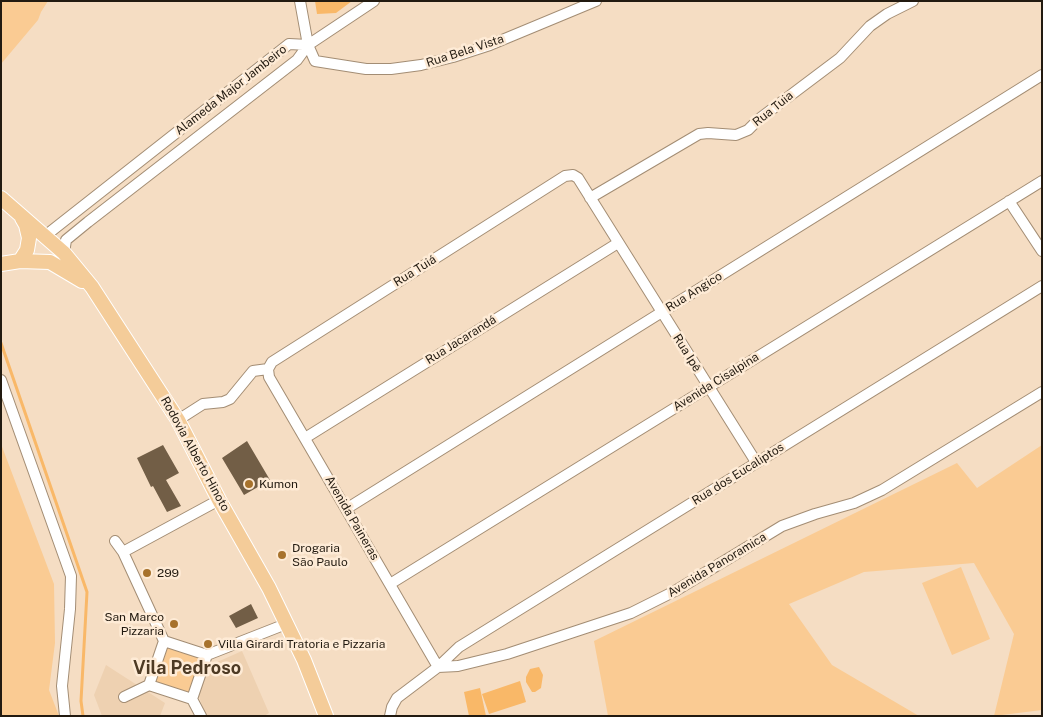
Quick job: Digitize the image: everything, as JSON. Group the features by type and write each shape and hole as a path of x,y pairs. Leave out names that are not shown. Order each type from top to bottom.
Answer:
{"main road":[{"name":"Rodovia Alberto Hinoto","path":"1,198 64,253 92,287 178,420 219,500 270,588 304,660 326,716"},
{"path":"19,215 26,225 29,238 27,250 20,261"},
{"path":"50,262 64,253"},
{"path":"1,264 20,261 50,262 92,287"}],"street":[{"path":"300,1 308,45 374,1"},
{"name":"Rua Bela Vista","path":"308,45 316,62 366,69 392,69 421,65 490,45 596,1"},
{"name":"Rua Tuia","path":"590,198 699,134 736,135 748,130 759,119 840,58 870,26 888,14 914,1"},
{"name":"Alameda Major Jambeiro","path":"45,236 289,44 308,45"},
{"name":"Alameda Major Jambeiro","path":"64,253 66,240 296,60 308,45"},
{"name":"Rua Angico","path":"346,510 1042,75"},
{"name":"Rua Ipê","path":"565,176 573,174 578,178 756,462"},
{"name":"Rua Tuiá","path":"178,420 203,404 223,402 230,399 253,371 268,369 272,362 565,176"},
{"name":"Avenida Cisalpina","path":"390,584 1042,180"},
{"path":"105,189 114,202"},
{"path":"1009,201 1042,251"},
{"name":"Rua Jacarandá","path":"305,438 618,243"},
{"name":"Rua dos Eucaliptos","path":"438,667 459,647 1042,286"},
{"name":"Avenida Paineras","path":"268,369 269,377 438,667"},
{"path":"1,380 70,576 70,609 62,686 65,716"},
{"name":"Avenida Panoramica","path":"438,667 458,666 507,654 631,613 675,591 782,526 854,503 882,490 1042,392"},
{"path":"123,552 219,500"},
{"path":"115,541 123,552 164,641 149,684 124,697"},
{"path":"164,641 207,655 286,624"},
{"path":"192,699 207,655"},
{"path":"390,716 397,698 438,667"},
{"path":"149,684 192,699 201,716"}],"shaded area":[{"path":"1,1 48,1 38,20 1,64"},
{"path":"315,1 352,1 336,13 317,14"},
{"path":"1,444 54,584 55,643 49,690 59,716 1,716"},
{"path":"1042,445 1042,710 994,716 1014,634 974,563 864,572 789,604 832,665 919,716 608,716 594,641 957,463 977,488"},
{"path":"961,567 990,639 952,655 922,583"},
{"path":"166,645 203,658 190,695 153,682"},
{"path":"242,651 269,713 264,716 206,716 198,694 206,667"},
{"path":"106,665 165,703 160,716 102,716 94,695"},
{"path":"539,667 543,675 541,688 532,692 526,682 526,677 530,669"},
{"path":"520,681 526,702 489,714 482,694"},
{"path":"480,688 486,716 469,716 464,692"}],"building":[{"path":"247,441 270,480 244,495 222,458"},
{"path":"163,445 179,473 166,480 181,506 167,512 153,486 151,487 137,458"},
{"path":"251,604 258,618 236,628 229,616"}],"waterway":[{"path":"1,343 87,592 81,701 83,716"}],"place":[{"name":"Kumon","path":"249,484"},
{"name":"Drogaria São Paulo","path":"282,555"},
{"name":"299","path":"147,573"},
{"name":"San Marco Pizzaria","path":"174,624"},
{"name":"Villa Girardi Tratoria e Pizzaria","path":"208,644"}],"district":[{"name":"Vila Pedroso","path":"187,668"}]}
